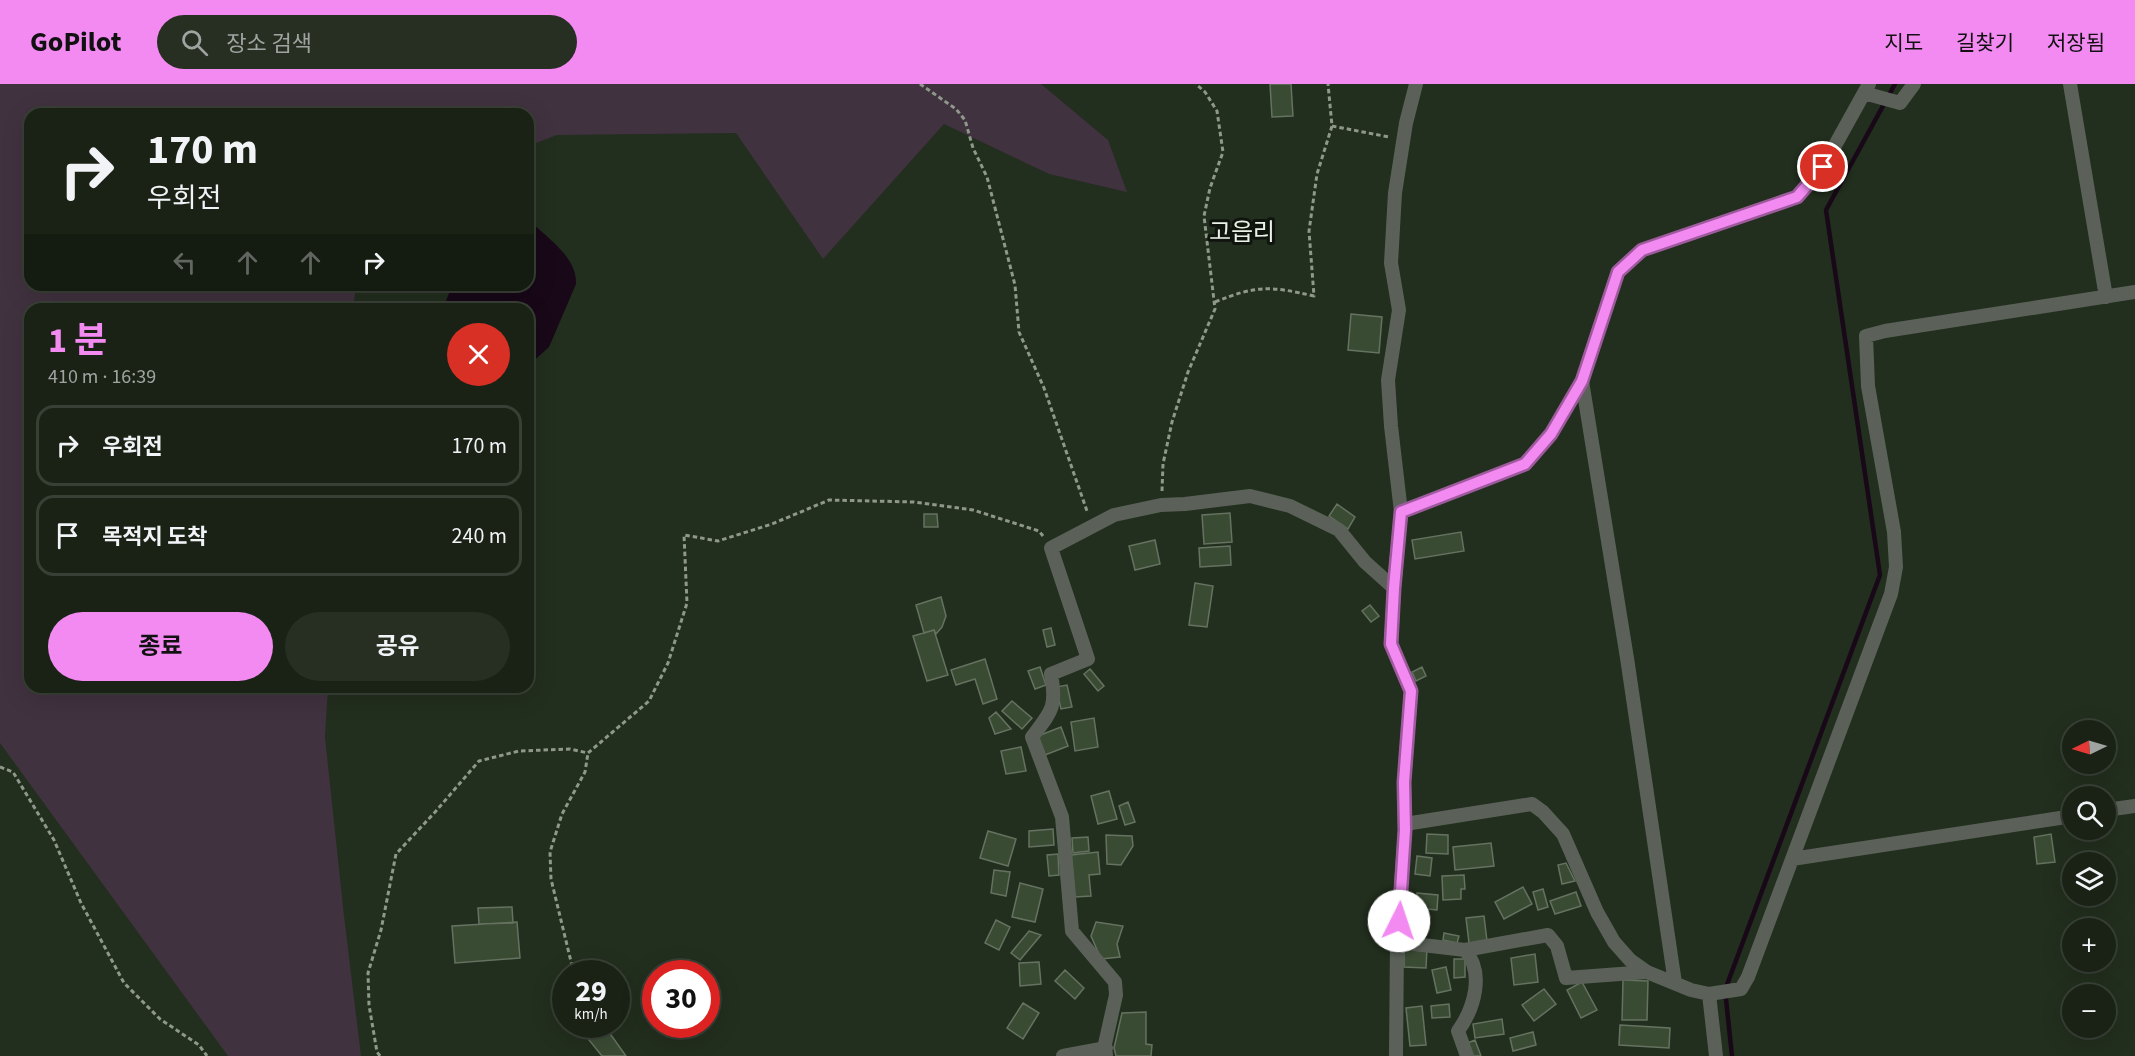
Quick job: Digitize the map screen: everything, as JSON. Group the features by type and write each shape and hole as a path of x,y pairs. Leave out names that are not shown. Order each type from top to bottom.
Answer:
{"street":[{"path":"1396,1056 1397,942 1405,824 1404,782 1411,691 1391,644 1401,512 1388,380 1399,310 1391,263 1395,193 1403,140 1416,84"},
{"path":"1401,512 1525,464 1551,434 1582,381 1618,272 1642,250 1797,197 1823,167 1867,88 1900,104 1914,84"},
{"path":"2070,84 2106,297"},
{"path":"1405,824 1532,804 1543,812 1563,834 1597,912 1614,942 1630,960 1647,972 1675,984 1709,994 1742,989 1891,594 1896,567 1894,532 1868,386 1866,336 1885,331 2135,292"},
{"path":"1582,381 1627,658 1675,984"},
{"path":"1063,1056 1106,1052 1116,995 1115,982 1071,931 1062,817 1032,737 1050,714 1055,697 1051,674 1088,659 1051,548 1114,515 1161,505 1250,496 1290,506 1339,530 1365,562 1394,588"},
{"path":"2116,809 2135,806"},
{"path":"1792,859 2062,818"},
{"path":"1397,942 1465,950 1548,935 1557,946 1566,978 1647,972"},
{"path":"1465,950 1471,956 1477,981 1468,1017 1458,1031 1467,1056"},
{"path":"1709,994 1716,1056"}],"path":[{"path":"920,84 956,109 965,120 973,148 987,177 1015,285 1019,332 1044,388 1084,501 1087,511 1080,518"},
{"path":"1161,505 1163,464 1172,422 1188,372 1215,309 1204,216 1210,188 1223,152 1217,111 1205,92 1196,84"},
{"path":"1215,302 1240,292 1266,287 1314,296 1309,231 1317,174 1332,126 1328,84"},
{"path":"1332,126 1403,140"},
{"path":"570,960 550,879 550,852 562,814 585,772 588,753 649,701 668,663 687,603 684,535 718,540 772,524 829,500 914,502 972,510 1039,531 1051,548"},
{"path":"380,1056 377,1052 369,1005 368,973 381,930 396,854 479,761 519,750 570,749 588,753"},
{"path":"0,767 13,772 54,840 81,903 124,983 160,1019 199,1045 207,1056"}],"shaded area":[{"path":"0,84 1041,84 1108,140 1127,192 1049,174 944,124 823,259 736,133 557,135 534,144 534,108 24,108 24,291 355,291 354,303 24,303 24,693 328,693 325,737 361,1056 228,1056 0,743"},
{"path":"534,225 561,250 575,275 576,284 549,347 534,361 534,303 445,303 450,291 534,291"}],"building":[{"path":"1270,84 1291,84 1293,116 1272,117"},
{"path":"1351,314 1382,317 1379,353 1348,350"},
{"path":"1337,504 1355,517 1348,529 1329,516"},
{"path":"1230,513 1232,542 1204,544 1202,515"},
{"path":"924,514 937,514 938,527 924,527"},
{"path":"1461,532 1464,551 1415,559 1412,540"},
{"path":"1155,540 1160,564 1135,570 1129,546"},
{"path":"1230,546 1231,565 1200,567 1199,548"},
{"path":"1195,583 1213,586 1207,627 1189,625"},
{"path":"941,597 946,616 942,627 936,634 934,630 924,633 916,605"},
{"path":"1370,605 1379,616 1371,622 1362,611"},
{"path":"1051,628 1055,645 1047,647 1043,630"},
{"path":"934,630 948,675 927,681 913,636"},
{"path":"985,659 997,699 983,704 975,679 956,685 951,670"},
{"path":"1040,667 1046,685 1035,689 1028,671"},
{"path":"1422,667 1426,676 1416,681 1412,672"},
{"path":"1090,669 1104,686 1098,691 1084,674"},
{"path":"1067,685 1072,707 1061,709 1056,687"},
{"path":"1012,701 1032,718 1022,729 1002,711"},
{"path":"996,712 1011,729 995,734 989,718"},
{"path":"1094,718 1098,747 1075,751 1071,722"},
{"path":"1061,727 1068,746 1045,755 1038,736"},
{"path":"1021,747 1026,771 1006,774 1001,751"},
{"path":"1109,791 1117,819 1098,824 1091,796"},
{"path":"1128,802 1135,822 1125,825 1119,806"},
{"path":"1053,829 1054,845 1029,847 1029,831"},
{"path":"988,831 1016,839 1008,866 980,858"},
{"path":"1427,834 1448,835 1448,854 1426,853"},
{"path":"2051,834 2055,862 2037,864 2034,837"},
{"path":"1106,835 1132,836 1133,846 1121,865 1107,864"},
{"path":"1088,837 1089,851 1073,853 1072,838"},
{"path":"1491,843 1494,866 1455,870 1453,847"},
{"path":"1098,852 1100,874 1089,875 1091,896 1075,897 1071,855"},
{"path":"1058,854 1059,875 1049,876 1047,855"},
{"path":"1417,856 1432,858 1430,876 1415,874"},
{"path":"1566,863 1575,881 1562,884 1558,865"},
{"path":"994,870 1010,872 1006,896 991,893"},
{"path":"1464,875 1465,889 1461,889 1461,899 1443,900 1442,876"},
{"path":"1020,883 1043,889 1035,922 1012,917"},
{"path":"1523,887 1532,904 1504,919 1495,902"},
{"path":"1543,889 1548,907 1538,910 1533,892"},
{"path":"1576,892 1581,906 1555,914 1550,901"},
{"path":"1417,893 1438,895 1437,910 1416,908"},
{"path":"512,907 513,923 479,924 478,908"},
{"path":"1484,916 1487,941 1469,943 1466,918"},
{"path":"996,920 1010,927 999,950 985,943"},
{"path":"517,922 520,958 455,963 452,926"},
{"path":"1096,922 1123,926 1117,944 1120,957 1101,959 1091,936"},
{"path":"1029,931 1041,935 1020,960 1011,953"},
{"path":"1444,933 1459,936 1457,943 1443,940"},
{"path":"1404,948 1427,948 1426,968 1404,967"},
{"path":"1535,954 1538,982 1514,985 1511,958"},
{"path":"1454,959 1465,959 1465,977 1454,978"},
{"path":"1039,962 1041,984 1020,986 1019,963"},
{"path":"1446,967 1451,990 1437,993 1432,970"},
{"path":"1065,970 1084,988 1075,999 1055,981"},
{"path":"1623,980 1648,981 1647,1020 1622,1020"},
{"path":"1582,982 1597,1010 1581,1018 1567,990"},
{"path":"1544,989 1556,1004 1534,1021 1522,1005"},
{"path":"1023,1003 1039,1013 1023,1039 1007,1028"},
{"path":"1449,1004 1450,1017 1432,1018 1431,1006"},
{"path":"1422,1006 1426,1045 1410,1046 1406,1008"},
{"path":"1146,1012 1146,1044 1152,1045 1151,1056 1116,1056 1114,1048 1122,1013"},
{"path":"1502,1019 1504,1034 1475,1038 1473,1024"},
{"path":"1620,1025 1670,1028 1669,1048 1619,1045"},
{"path":"1533,1032 1536,1045 1513,1051 1510,1038"},
{"path":"613,1038 626,1056 602,1056 589,1040"},
{"path":"1475,1040 1481,1056 1471,1056 1465,1044"}],"waterway":[{"path":"1732,1056 1725,990 1880,575 1826,210 1895,84"}],"district":[{"name":"고읍리","path":"1242,232"}],"route":[{"path":"1399,921 1405,830 1404,782 1411,691 1391,644 1401,512 1525,464 1551,434 1582,381 1618,272 1642,250 1797,197 1823,167"}]}
